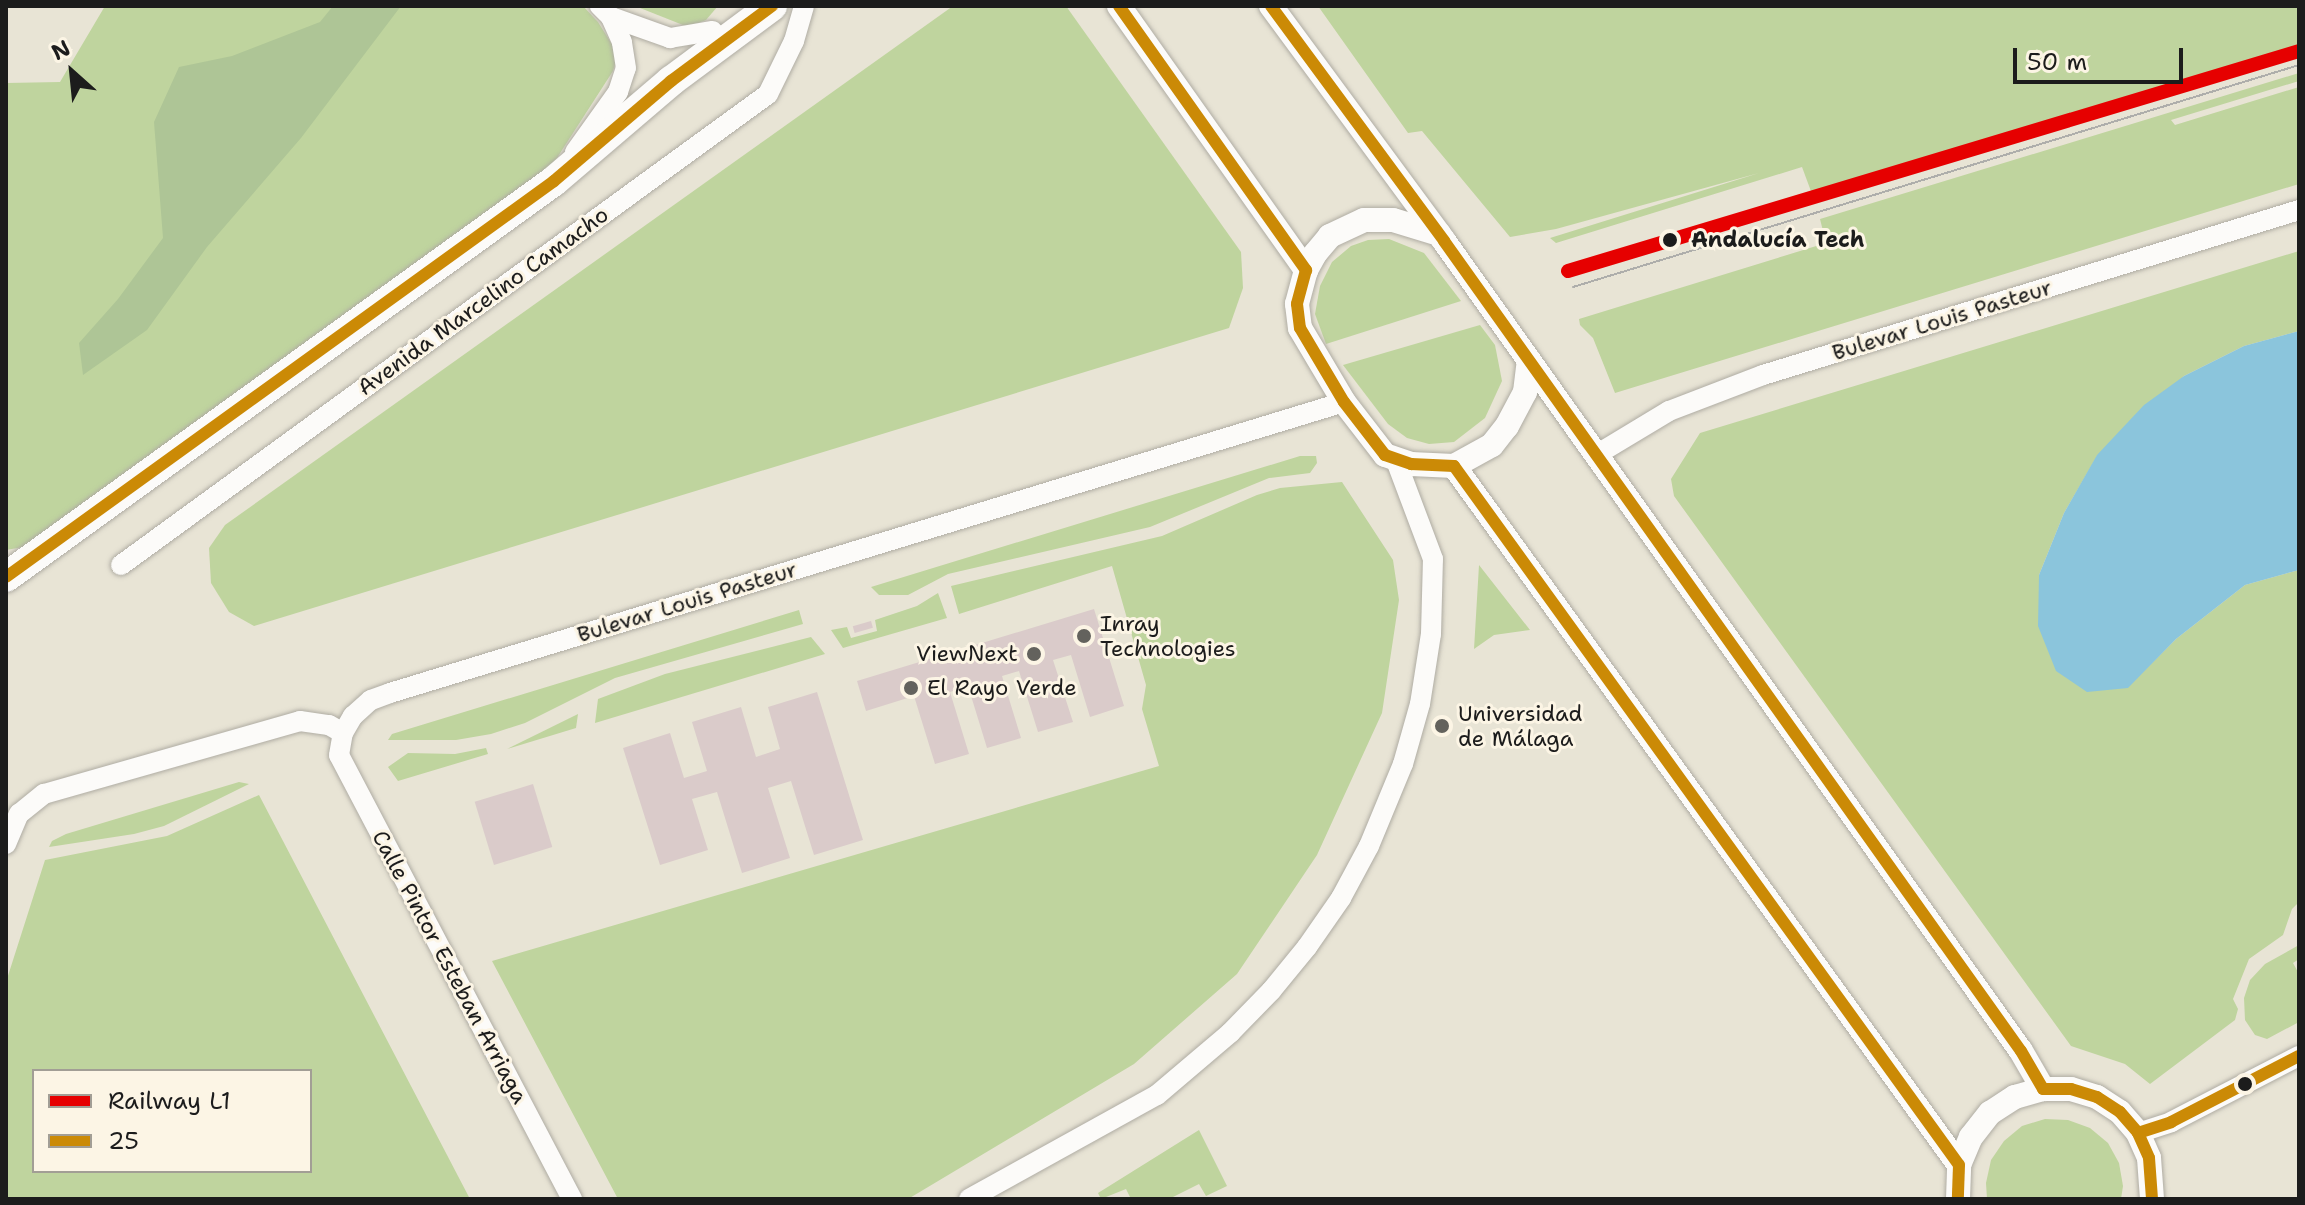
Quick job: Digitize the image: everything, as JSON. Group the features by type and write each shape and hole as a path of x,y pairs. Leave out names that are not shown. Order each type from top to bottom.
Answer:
{"main road":[{"path":"671,81 735,6"},
{"path":"12,569 554,181 671,81 772,6"}],"street":[{"name":"Avenida Marcelino Camacho","path":"121,565 768,94 794,41 804,6"},
{"path":"1119,6 1306,270"},
{"path":"1271,6 1529,360 2021,1051 2043,1089"},
{"path":"605,12 670,38 712,31"},
{"path":"554,181 618,92 626,68 622,42 605,12"},
{"name":"Bulevar Louis Pasteur","path":"1596,455 1669,411 1763,375 2299,210"},
{"path":"1439,234 1393,220 1364,220 1330,236 1306,270 1297,304 1300,328 1344,402 1385,455 1434,467 1454,466 1492,445 1513,418 1525,392 1529,360"},
{"name":"Bulevar Louis Pasteur","path":"343,733 353,716 371,700 390,693 1344,402"},
{"path":"969,1199 1157,1095 1230,1033 1271,991 1341,898 1369,846 1403,764 1420,704 1431,634 1433,559 1395,458"},
{"path":"1454,466 1959,1165"},
{"path":"6,844 19,814 44,794 300,721 329,725 343,733"},
{"name":"Calle Pintor Esteban Arriaga","path":"343,733 339,755 572,1199"},
{"path":"2138,1133 2171,1122 2299,1056"},
{"path":"1958,1199 1959,1165 1971,1137 1990,1113 2015,1097 2043,1089 2071,1089 2097,1097 2120,1112 2138,1133 2149,1158 2152,1199"}],"green space":[{"path":"105,6 583,6 598,22 618,54 613,71 546,175 35,545 6,550 6,83 60,82"},
{"path":"333,6 401,6 301,138 207,247 147,330 83,375 79,343 118,299 163,238 154,122 179,67 232,56 320,22"},
{"path":"635,6 718,6 706,20 688,27"},
{"path":"953,6 1066,6 1241,252 1243,288 1229,328 254,626 229,612 211,583 209,548 225,525"},
{"path":"1318,6 2299,6 2299,45 1812,194 1802,167 1556,243 1550,238 1759,173 1556,229 1510,237 1422,131 1408,133"},
{"path":"2299,73 2299,81 2171,120 2175,125 2299,87 2299,184 1615,393 1593,338 1580,325 1579,319 1826,243 1820,219"},
{"path":"1389,239 1424,253 1461,301 1326,344 1315,314 1320,286 1332,262 1351,246 1368,240"},
{"path":"2299,251 2299,331 2244,346 2184,376 2097,456 2064,513 2039,575 2128,687 2176,639 2245,585 2299,570 2299,902 2292,909 2283,935 2249,959 2233,999 2238,1009 2235,1020 2150,1084 2125,1064 2071,1046 1674,496 1671,479 1700,433"},
{"path":"1480,325 1495,345 1502,381 1485,418 1454,442 1429,444 1407,438 1388,424 1343,365"},
{"path":"1300,456 1316,456 1317,463 1310,473 1269,478 1150,527 948,574 908,595 879,595 871,587"},
{"path":"1342,482 1393,560 1399,600 1382,713 1317,855 1237,974 1134,1064 908,1199 618,1199 492,961 1159,766 1142,709 1146,685 1112,566 959,614 951,586 1162,536 1280,488"},
{"path":"1479,565 1530,630 1494,635 1474,649"},
{"path":"938,593 947,618 843,648 831,630 847,627 851,638 877,631 875,620 917,606"},
{"path":"799,610 803,624 615,678 525,723 491,734 456,740 388,740 392,734"},
{"path":"811,637 825,654 595,723 598,699 665,674"},
{"path":"578,714 576,728 507,749"},
{"path":"486,748 488,754 398,781 388,767 408,753 455,754"},
{"path":"239,782 249,784 164,826 134,834 49,847 52,841 66,834"},
{"path":"259,795 470,1199 6,1199 6,982 45,860 167,836"},
{"path":"2299,945 2299,959 2293,963 2299,974 2299,1022 2267,1039 2255,1035 2245,1020 2244,998 2250,980 2265,964"},
{"path":"2045,1119 2068,1120 2090,1128 2108,1143 2119,1163 2123,1186 2121,1199 1987,1199 1986,1183 1991,1160 2004,1141 2022,1126"},
{"path":"1199,1130 1227,1186 1206,1196 1199,1184 1169,1199 1131,1199 1126,1189 1101,1199 1098,1193"}],"water":[{"path":"2299,331 2299,570 2245,585 2176,639 2128,688 2087,692 2056,671 2038,626 2039,575 2064,513 2097,455 2144,405 2184,376 2244,346"}],"building":[{"name":"El Rayo Verde","path":"1094,609 1124,706 1090,717 1071,655 1053,660 1073,722 1038,732 1019,671 1002,676 1021,738 987,748 968,686 950,692 969,754 935,764 914,696 866,711 857,681"},
{"path":"871,621 873,628 855,633 853,626"},
{"path":"817,692 863,840 814,855 791,781 768,788 790,858 742,873 717,792 692,799 708,850 660,865 623,748 670,733 684,778 707,771 692,722 741,707 756,757 780,749 768,707"},
{"path":"533,784 552,847 494,865 475,802"}],"tram line":[{"path":"1573,287 2299,65"}],"rail line":[{"name":"L1","path":"1568,271 2299,51"}],"transit line":[{"name":"25","path":"6,577 554,181 671,81 772,6"},
{"name":"25","path":"1119,6 1306,270 1297,304 1300,328 1344,402 1385,455 1411,464 1454,466 1959,1165 1958,1199"},
{"name":"25","path":"1271,6 1444,241 2021,1051 2043,1089 2071,1089 2097,1097 2120,1112 2138,1133 2149,1158 2152,1199"},
{"name":"25","path":"2138,1133 2171,1122 2299,1056"}],"place":[{"name":"Andalucía Tech","path":"1670,240"},
{"name":"Inray Technologies","path":"1084,636"},
{"name":"ViewNext","path":"1034,654"},
{"name":"El Rayo Verde","path":"911,688"},
{"name":"Universidad de Málaga","path":"1442,726"}]}
